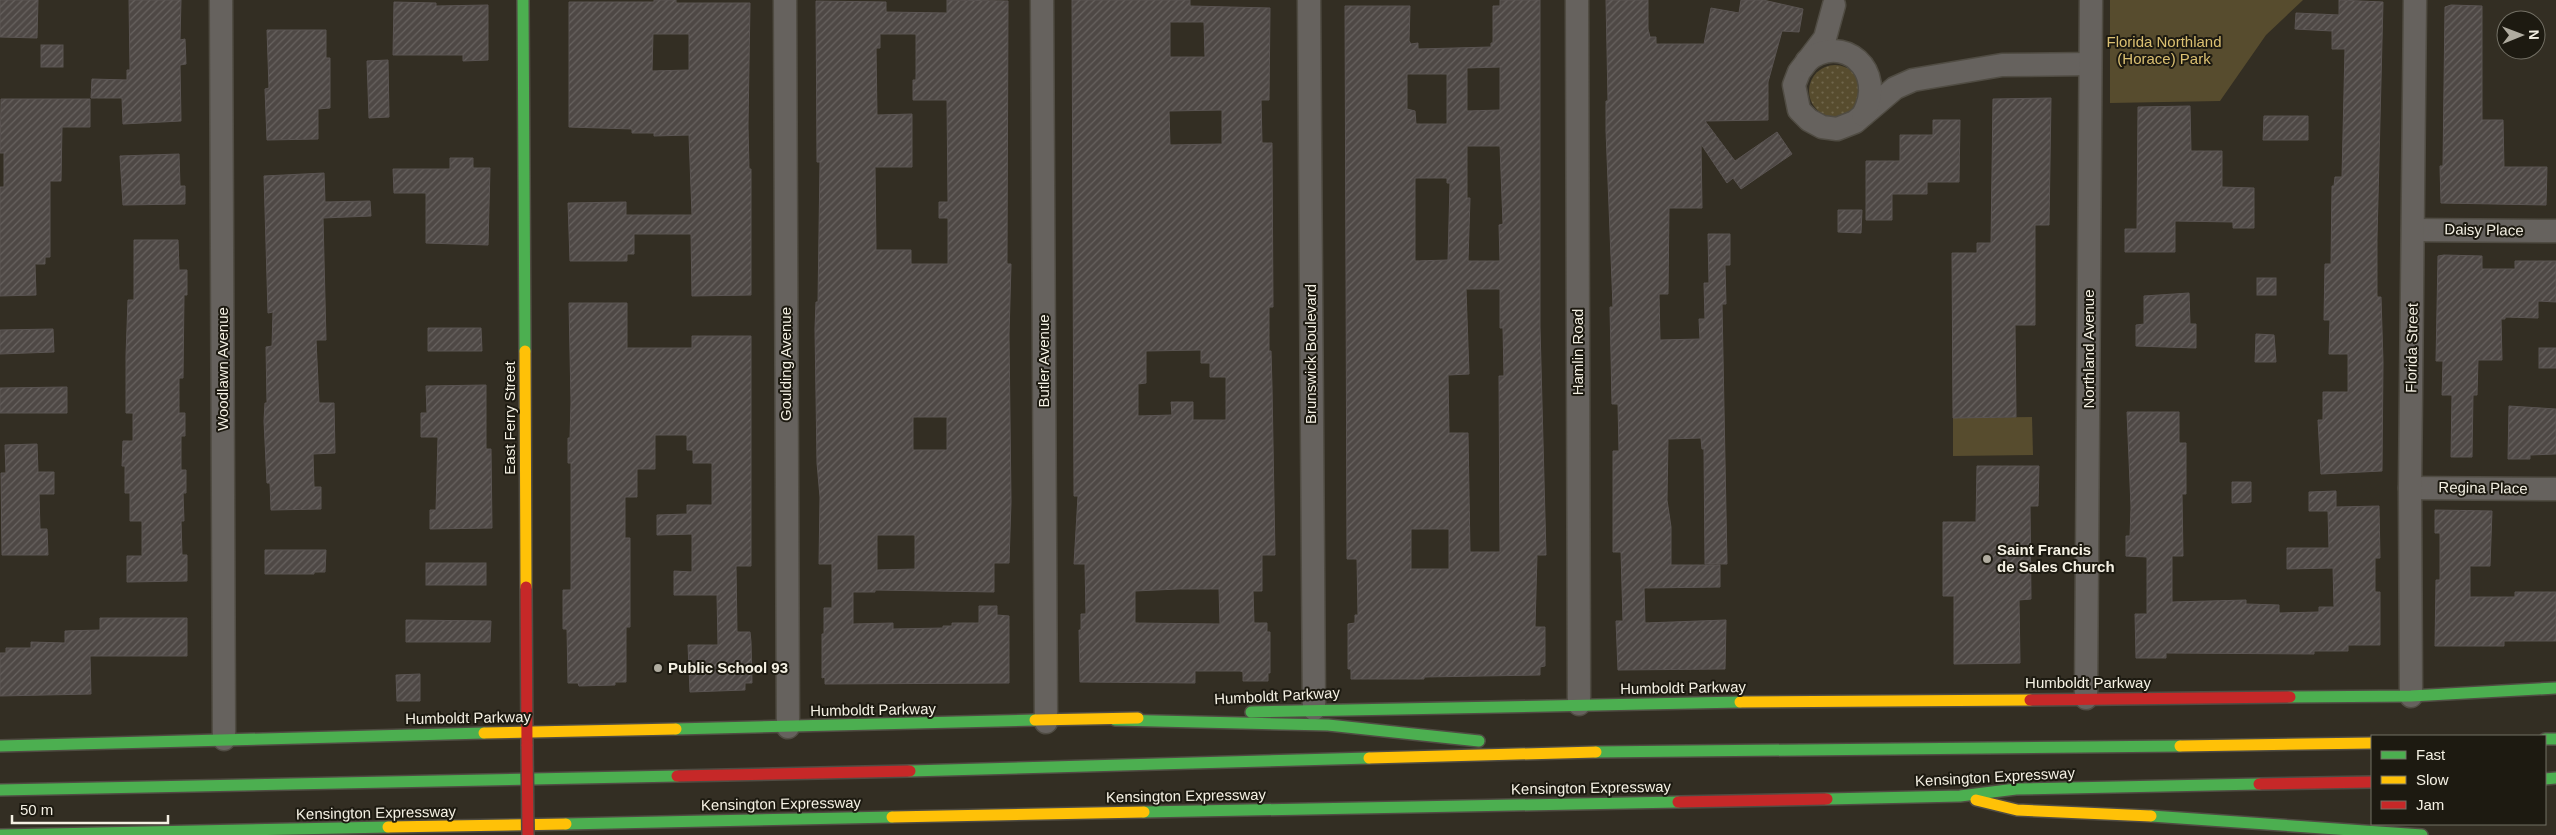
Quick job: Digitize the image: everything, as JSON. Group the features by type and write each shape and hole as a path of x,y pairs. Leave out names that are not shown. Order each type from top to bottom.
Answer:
{"main road":[{"name":"East Ferry Street","path":"523,0 528,835"},
{"name":"Humboldt Parkway","path":"0,746 526,732 1046,722 1314,709 1579,704 2410,696 2556,688"},
{"path":"1115,720 1328,725 1410,732 1564,752"},
{"name":"Kensington Expressway","path":"0,790 897,771 1564,752 1974,749 2371,743"},
{"name":"Kensington Expressway","path":"0,835 1960,796 2016,789 2371,782"},
{"path":"1960,796 2017,810 2162,816 2422,835"}],"street":[{"name":"Woodlawn Avenue","path":"221,0 224,739"},
{"name":"Goulding Avenue","path":"785,0 788,727"},
{"name":"Butler Avenue","path":"1042,0 1046,722"},
{"name":"Brunswick Boulevard","path":"1309,0 1314,709"},
{"name":"Hamlin Road","path":"1577,0 1579,704"},
{"name":"Northland Avenue","path":"2086,698 2091,0"},
{"name":"Florida Street","path":"2410,696 2415,0"},
{"path":"1834,2 1825,38 1802,66 1796,78 1794,93 1803,114 1822,127 1837,129 1855,122 1895,88 1913,80"},
{"path":"1834,2 1838,30 1843,41 1861,63 1870,79 1871,96 1862,115 1855,122"},
{"path":"1802,66 1811,58 1831,51 1846,53 1885,79 1913,80 2002,66 2090,64"},
{"name":"Daisy Place","path":"2413,230 2556,231"},
{"name":"Regina Place","path":"2410,488 2556,489"}],"green space":[{"name":"Florida Northland (Horace) Park","path":"2110,0 2303,0 2266,35 2220,101 2110,103"},
{"path":"1830,65 1840,65 1854,72 1861,86 1861,96 1854,110 1840,117 1830,117 1820,113 1813,106 1809,96 1809,86 1813,76 1820,69"},
{"path":"2032,417 2033,455 1953,456 1953,418"}],"building":[{"path":"0,0 38,0 37,38 0,37"},
{"path":"129,0 181,0 180,40 185,39 186,64 180,65 181,121 123,124 122,98 91,98 92,79 127,80 127,70 130,70"},
{"path":"654,0 676,0 676,3 750,3 748,126 749,169 751,169 751,295 692,296 691,234 634,234 634,254 627,254 627,261 570,261 568,203 626,202 626,215 692,215 689,135 654,136 654,133 632,133 632,129 569,127 569,2 654,2","holes":["653,34 689,34 689,70 652,71"]},
{"path":"947,0 1008,1 1007,264 1011,264 1009,335 1011,502 1009,563 994,563 994,592 875,590 875,592 853,592 853,624 893,623 893,629 943,628 943,626 952,626 952,623 979,623 979,606 997,606 997,615 1009,616 1009,683 825,684 825,677 822,678 822,634 824,634 824,608 832,608 832,564 819,564 820,497 817,463 815,329 816,302 818,302 820,162 817,162 816,1 886,2 886,12 947,13","holes":["880,34 916,34 916,80 913,80 913,100 947,100 948,202 939,202 939,218 948,218 948,264 911,264 911,250 876,250 875,167 912,167 912,114 877,115 876,48 880,48","913,417 947,417 947,450 913,450","877,535 915,535 915,569 877,570"]},
{"path":"1072,0 1190,0 1190,6 1270,8 1269,100 1261,100 1262,143 1272,143 1273,307 1269,307 1269,351 1271,351 1275,555 1262,555 1262,591 1253,591 1254,623 1267,623 1267,632 1270,632 1270,673 1268,673 1268,681 1243,681 1243,672 1240,671 1195,671 1195,683 1080,682 1079,630 1081,630 1081,614 1086,614 1085,564 1074,564 1078,496 1074,496","holes":["1170,22 1204,22 1205,57 1170,57","1222,110 1222,144 1170,145 1169,111","1201,350 1201,363 1210,363 1210,377 1226,377 1226,420 1193,420 1193,402 1171,402 1172,415 1138,416 1138,384 1146,383 1146,351","1219,589 1220,624 1135,623 1135,591"]},
{"path":"1500,0 1540,0 1540,327 1546,555 1537,555 1535,627 1545,627 1545,666 1540,667 1540,675 1424,677 1424,679 1351,679 1351,669 1348,669 1348,624 1355,623 1355,615 1358,615 1357,559 1347,559 1345,6 1410,6 1409,41 1411,44 1418,43 1418,49 1491,47 1491,43 1493,43 1493,6 1500,6","holes":["1500,67 1500,110 1467,111 1467,68","1407,74 1447,74 1447,124 1416,124 1415,111 1407,109","1467,146 1500,146 1503,224 1499,225 1500,261 1468,261 1470,198 1467,198","1415,178 1447,178 1447,183 1450,183 1448,260 1415,261","1466,289 1500,289 1500,328 1503,328 1504,376 1499,376 1500,552 1470,552 1468,433 1449,433 1448,375 1469,374","1411,529 1449,529 1449,569 1411,569"]},
{"path":"1606,0 1648,0 1648,29 1650,37 1656,37 1656,44 1704,44 1711,8 1739,13 1741,0 1763,0 1803,9 1799,32 1782,31 1768,82 1768,120 1705,121 1735,161 1777,132 1792,154 1741,189 1733,178 1727,183 1701,144 1702,208 1669,208 1668,294 1659,294 1660,340 1700,339 1699,319 1705,319 1704,283 1709,283 1708,234 1730,234 1730,265 1725,265 1726,304 1722,304 1727,564 1705,564 1704,449 1702,449 1701,438 1668,439 1667,500 1671,527 1671,565 1720,565 1720,587 1644,588 1645,623 1726,620 1725,669 1618,670 1616,621 1623,621 1621,552 1613,552 1613,451 1619,451 1618,404 1612,404 1610,307 1613,307 1606,131 1606,101 1608,101"},
{"path":"2339,0 2383,2 2377,238 2377,297 2381,297 2383,362 2382,471 2321,474 2318,420 2323,420 2323,392 2348,392 2348,354 2329,354 2330,320 2324,320 2325,264 2331,264 2332,186 2334,186 2335,177 2342,177 2345,49 2332,49 2332,31 2295,29 2296,13 2339,15"},
{"path":"394,2 436,3 436,6 488,5 488,60 463,61 463,55 393,55"},
{"path":"2451,5 2482,6 2482,120 2503,120 2504,167 2547,167 2546,205 2441,203 2440,166 2443,166 2445,7"},
{"path":"267,30 326,30 326,58 330,58 330,108 318,109 318,139 267,140 265,89 269,88"},
{"path":"41,45 63,45 63,67 41,67"},
{"path":"388,60 389,117 369,118 367,61"},
{"path":"2051,98 2049,225 2035,225 2035,325 2015,325 2016,417 1953,418 1952,253 1977,253 1977,243 1991,243 1993,99"},
{"path":"1,99 90,99 90,127 62,127 61,181 50,181 50,257 45,257 45,264 35,264 36,295 0,296 0,187 4,187 4,153 0,153"},
{"path":"2190,106 2191,151 2222,151 2222,187 2254,188 2254,228 2233,228 2233,222 2175,221 2175,252 2125,252 2125,229 2137,229 2138,107"},
{"path":"2264,116 2308,116 2308,140 2263,140"},
{"path":"1933,120 1960,120 1959,182 1927,182 1927,194 1892,194 1892,220 1866,220 1866,161 1900,161 1900,135 1933,135"},
{"path":"179,154 180,186 185,186 185,204 123,205 120,156"},
{"path":"450,158 473,158 473,168 490,168 488,245 426,243 426,193 394,193 393,169 450,169"},
{"path":"324,173 325,202 370,201 371,216 323,218 326,340 316,340 319,403 334,403 335,453 313,454 314,487 321,487 321,509 271,510 270,483 267,483 264,421 265,403 267,403 266,347 272,346 273,312 268,313 264,176"},
{"path":"1838,210 1862,210 1861,233 1838,232"},
{"path":"134,240 178,240 179,270 187,270 187,295 184,295 183,378 179,378 179,413 185,413 185,436 181,436 181,470 186,470 186,493 183,493 184,521 181,521 182,555 187,555 187,581 127,582 127,556 142,556 142,521 130,521 130,493 125,493 125,466 122,466 123,441 133,441 133,413 126,413 126,355 128,300 134,300"},
{"path":"2438,256 2482,256 2482,269 2515,269 2515,261 2556,261 2556,302 2538,301 2538,318 2505,317 2505,319 2501,319 2502,360 2478,360 2477,395 2473,395 2472,457 2451,457 2452,395 2442,395 2443,361 2436,361"},
{"path":"2257,278 2276,278 2276,295 2257,295"},
{"path":"2189,293 2190,324 2196,324 2196,348 2136,346 2136,325 2144,324 2144,296"},
{"path":"569,303 627,303 627,348 692,348 692,336 751,336 751,566 736,566 737,632 750,632 751,642 752,683 745,683 745,690 690,692 688,645 718,645 717,595 674,595 674,571 692,572 692,534 657,535 657,515 687,514 687,505 712,505 712,463 693,463 693,450 687,450 687,435 655,435 655,469 637,469 637,497 625,497 625,538 630,538 630,627 626,627 626,682 615,682 615,685 579,686 578,683 568,683 567,629 563,629 563,590 571,590 571,463 568,463 571,402"},
{"path":"428,328 481,328 482,351 428,351"},
{"path":"53,329 54,352 0,354 0,330"},
{"path":"2256,334 2274,335 2276,362 2255,362"},
{"path":"2539,348 2556,348 2556,368 2539,368"},
{"path":"486,385 486,449 491,449 492,528 430,529 430,510 436,510 438,437 421,437 421,413 427,413 426,386"},
{"path":"67,387 67,413 0,413 0,388"},
{"path":"2509,406 2556,409 2556,454 2530,455 2530,459 2508,459"},
{"path":"2127,412 2179,412 2179,443 2186,443 2186,494 2182,494 2183,556 2172,556 2172,602 2246,600 2246,604 2279,605 2279,613 2319,612 2319,607 2334,607 2333,568 2287,569 2287,548 2329,548 2328,511 2309,511 2309,492 2336,491 2336,507 2379,506 2380,558 2375,558 2375,592 2380,592 2380,645 2348,645 2348,651 2314,651 2314,654 2166,653 2166,658 2136,658 2135,614 2147,614 2147,557 2126,556 2126,536 2130,536 2131,507"},
{"path":"37,444 38,472 54,472 54,494 39,494 40,529 47,529 48,555 2,555 1,473 6,473 5,445"},
{"name":"Saint Francis de Sales Church","path":"1977,466 2039,466 2038,506 2030,506 2031,599 2019,600 2020,663 1954,664 1954,596 1943,596 1943,522 1976,522"},
{"path":"2232,482 2251,482 2251,502 2232,503"},
{"path":"2435,510 2492,511 2490,566 2470,566 2470,597 2515,597 2515,592 2556,592 2556,641 2504,641 2504,646 2435,646 2436,580 2440,580 2440,533 2435,533"},
{"path":"265,550 326,550 325,572 314,572 314,574 265,574"},
{"path":"426,563 486,563 486,585 426,585"},
{"path":"100,618 187,618 187,656 90,656 91,694 0,696 0,653 6,653 6,648 31,648 31,642 65,643 65,631 100,630"},
{"path":"406,620 491,621 490,642 406,642"},
{"path":"420,674 420,701 397,701 396,675"}],"traffic: fast":[{"path":"523,0 525,351"},
{"path":"2290,697 2411,696 2556,688"},
{"path":"1251,712 1740,702"},
{"path":"676,729 1035,720"},
{"path":"1115,720 1328,725 1479,741"},
{"path":"0,746 484,733"},
{"path":"2546,739 2556,739"},
{"path":"1596,752 2180,746"},
{"path":"910,771 1369,758"},
{"path":"0,790 677,776"},
{"path":"2546,779 2556,778"},
{"path":"1827,799 1960,796 2016,789 2259,784"},
{"path":"1144,812 1678,802"},
{"path":"2151,816 2422,835"},
{"path":"566,824 892,817"},
{"path":"0,835 388,827"}],"traffic: slow":[{"path":"525,351 526,587"},
{"path":"1740,702 2030,700"},
{"path":"1035,720 1138,718"},
{"path":"484,733 676,729"},
{"path":"2180,746 2371,743"},
{"path":"1369,758 1596,752"},
{"path":"1976,800 2017,810 2151,816"},
{"path":"892,817 1144,812"},
{"path":"388,827 566,824"}],"traffic: jam":[{"path":"526,587 527,746"},
{"path":"2030,700 2290,697"},
{"path":"527,746 528,835"},
{"path":"677,776 910,771"},
{"path":"2259,784 2371,782"},
{"path":"1678,802 1827,799"}],"place":[{"name":"Saint Francis de Sales Church","path":"1987,559"},
{"name":"Public School 93","path":"658,668"}]}
